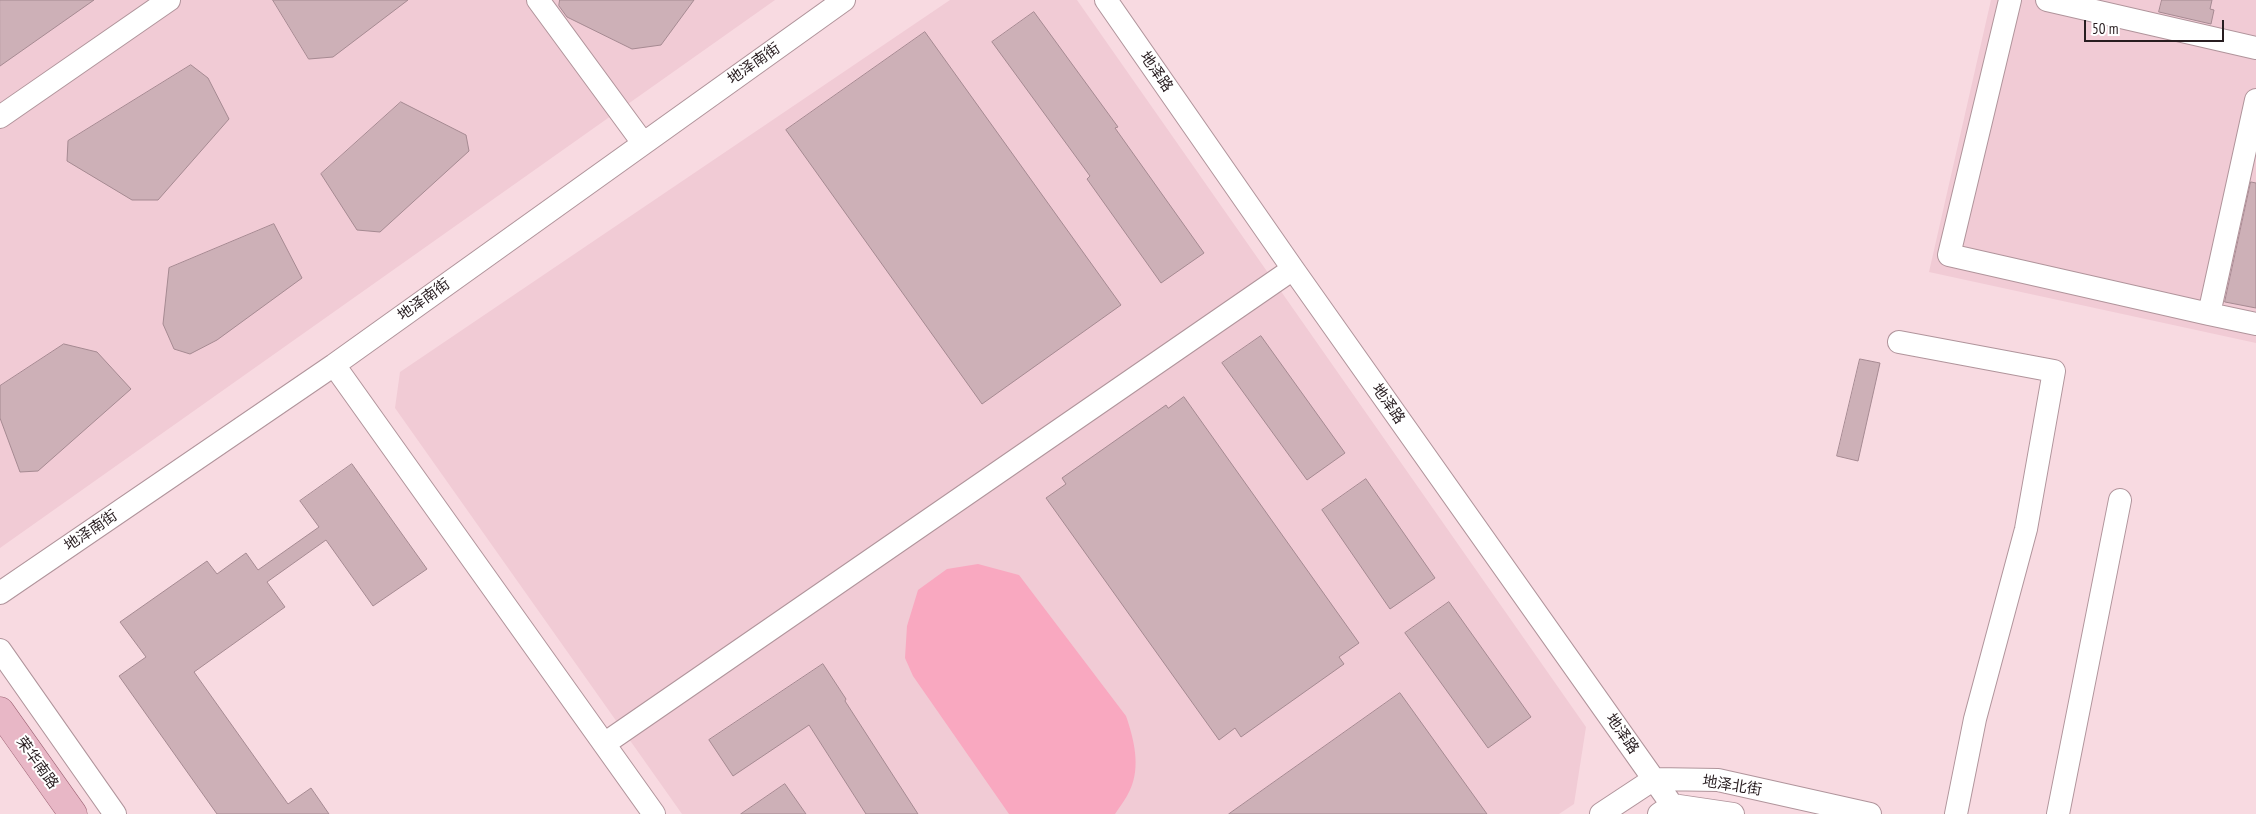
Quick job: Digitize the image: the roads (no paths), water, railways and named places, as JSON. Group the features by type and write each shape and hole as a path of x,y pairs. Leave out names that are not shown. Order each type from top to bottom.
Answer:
{"main road":[{"name":"荣华南路","path":"0,711 74,814"}],"street":[{"path":"0,117 169,0"},
{"path":"538,0 642,144"},
{"name":"地泽南街","path":"0,593 334,366 844,0"},
{"name":"地泽路","path":"1106,0 1293,269 1654,780 1665,810"},
{"path":"2010,0 1948,255 2256,324"},
{"path":"2047,0 2256,48"},
{"path":"2208,314 2253,126 2256,100"},
{"path":"604,744 1293,269"},
{"path":"1900,342 2054,372 2026,529 1976,718 1956,814"},
{"path":"334,366 654,814"},
{"path":"2058,814 2120,500"},
{"path":"0,650 115,814"},
{"path":"1601,814 1654,780"},
{"name":"地泽北街","path":"1654,780 1718,780 1870,814"},
{"name":"地泽北街","path":"1665,810 1733,814"}]}
